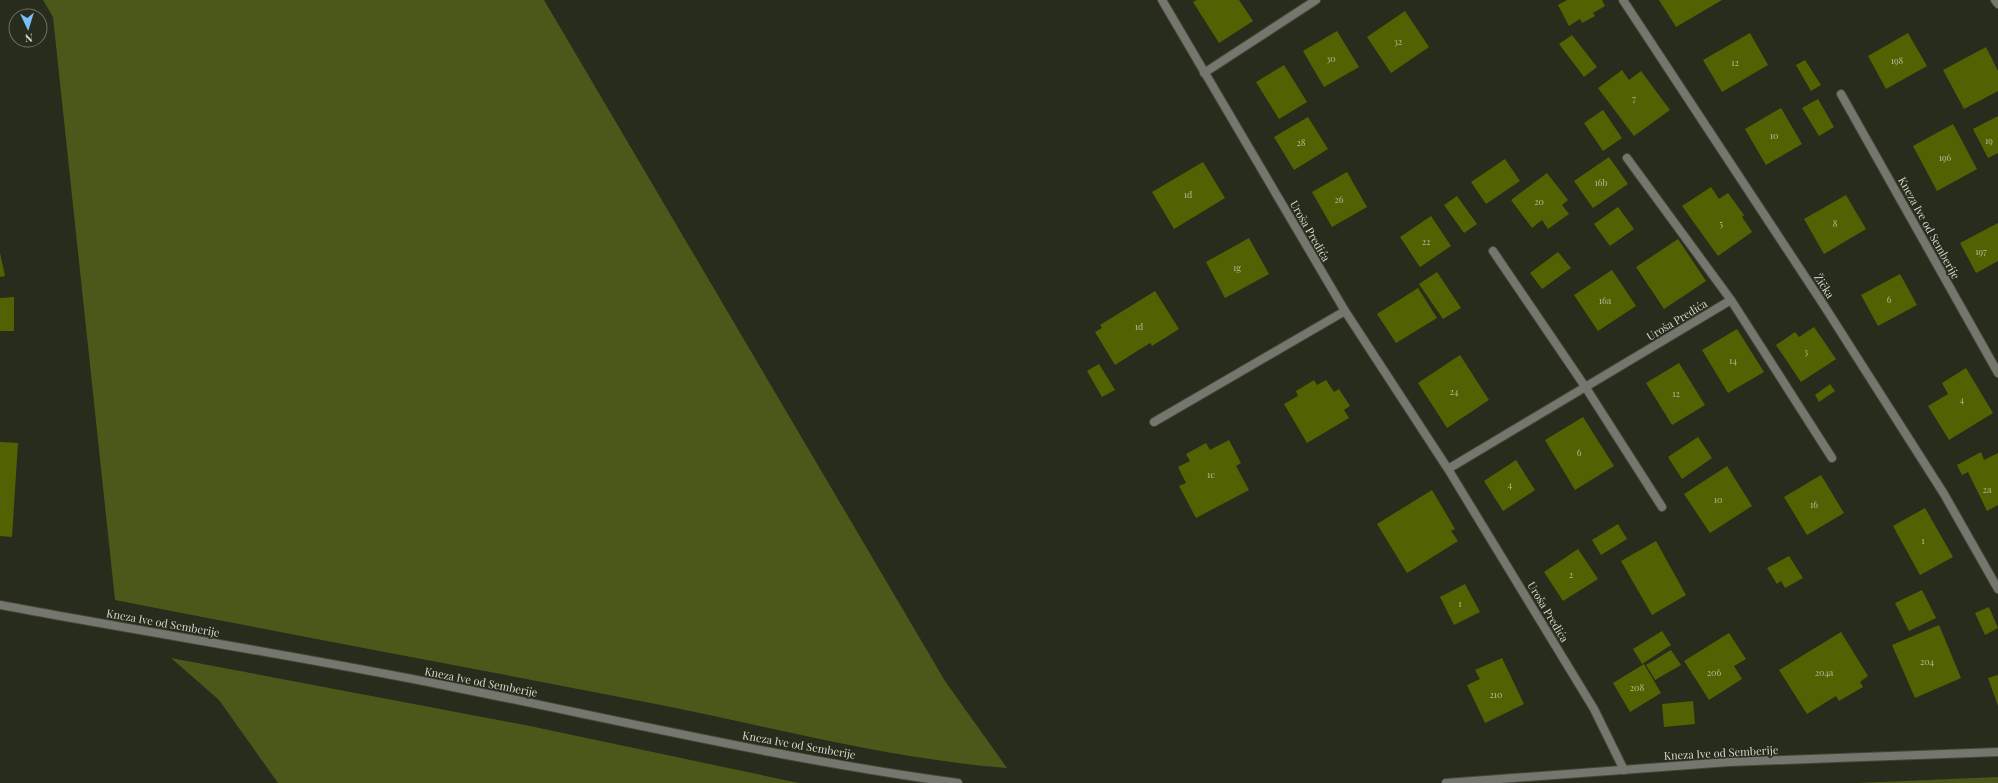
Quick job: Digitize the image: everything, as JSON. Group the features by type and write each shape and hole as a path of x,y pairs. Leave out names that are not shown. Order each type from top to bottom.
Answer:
{"street":[{"name":"Uroša Predića","path":"1162,0 1345,312 1448,469 1594,709 1624,770"},
{"path":"1204,73 1316,0"},
{"name":"Žička","path":"1623,0 1853,350 1944,494 1998,589"},
{"path":"1995,0 1998,4"},
{"name":"Kneza Ive od Semberije","path":"1841,94 1998,373"},
{"path":"1627,158 1731,300 1832,458"},
{"path":"1493,251 1586,388 1662,507"},
{"name":"Uroša Predića","path":"1448,469 1586,388 1731,300"},
{"path":"1154,422 1345,312"},
{"name":"Kneza Ive od Semberije","path":"0,605 445,686 680,735 861,768 958,783"},
{"name":"Kneza Ive od Semberije","path":"1446,783 1729,762 1998,752"}],"green space":[{"path":"43,0 544,0 945,681 1007,768 921,758 835,742 666,706 115,600 53,17"},
{"path":"171,658 530,726 799,783 278,783 219,700"},
{"path":"1998,777 1998,783 1857,783"}],"building":[{"path":"1197,0 1239,0 1253,21 1219,43 1193,2"},
{"path":"1567,0 1602,0 1605,6 1593,13 1595,16 1582,23 1580,19 1569,26 1558,5"},
{"path":"1659,0 1722,0 1676,27"},
{"path":"1405,11 1429,47 1391,73 1367,37"},
{"path":"1337,31 1359,67 1324,87 1303,51"},
{"path":"1750,33 1768,65 1722,92 1703,60"},
{"path":"1908,33 1927,66 1886,89 1868,56"},
{"path":"1572,35 1597,67 1584,77 1559,44"},
{"path":"1986,47 1998,71 1998,91 1964,109 1943,70"},
{"path":"1805,60 1821,85 1811,91 1796,65"},
{"path":"1284,65 1307,102 1279,119 1256,82"},
{"path":"1622,70 1629,80 1641,71 1670,110 1634,136 1598,88"},
{"path":"1818,99 1834,127 1819,136 1802,108"},
{"path":"1781,108 1802,144 1766,165 1745,129"},
{"path":"1603,110 1622,138 1603,151 1584,123"},
{"path":"1998,116 1998,153 1988,158 1973,129"},
{"path":"1308,117 1328,149 1294,170 1274,137"},
{"path":"1953,124 1977,169 1937,191 1913,146"},
{"path":"1609,157 1628,184 1593,208 1574,181"},
{"path":"1505,159 1520,181 1486,204 1471,182"},
{"path":"1203,162 1225,198 1174,229 1152,192"},
{"path":"1347,172 1367,207 1332,227 1312,192"},
{"path":"1547,173 1568,200 1562,205 1569,214 1548,229 1542,220 1532,228 1511,200"},
{"path":"1711,187 1719,199 1728,193 1744,215 1742,217 1752,232 1718,256 1682,206"},
{"path":"1846,195 1866,229 1824,254 1804,219"},
{"path":"1457,196 1477,224 1464,233 1444,205"},
{"path":"1618,207 1634,229 1610,246 1594,224"},
{"path":"1431,216 1451,246 1420,267 1400,237"},
{"path":"1998,223 1998,261 1976,273 1960,243"},
{"path":"1249,238 1269,274 1225,298 1206,262"},
{"path":"1678,239 1706,281 1664,309 1636,267"},
{"path":"1558,252 1571,268 1542,289 1530,273"},
{"path":"0,253 5,276 0,277"},
{"path":"1612,270 1636,306 1598,331 1574,295"},
{"path":"1437,272 1461,308 1443,319 1419,284"},
{"path":"1900,274 1917,305 1878,326 1861,295"},
{"path":"1418,288 1437,318 1396,343 1377,314"},
{"path":"1155,291 1179,329 1152,346 1150,343 1115,365 1095,332 1102,328 1100,325"},
{"path":"14,297 14,331 0,331 0,298"},
{"path":"1814,327 1836,359 1801,382 1776,345 1795,332 1799,337"},
{"path":"1737,329 1764,372 1728,393 1702,350"},
{"path":"1460,355 1489,400 1447,428 1418,383"},
{"path":"1679,363 1705,405 1672,425 1646,383"},
{"path":"1099,364 1115,390 1102,397 1087,371"},
{"path":"1966,368 1993,413 1949,440 1928,406 1948,394 1942,383"},
{"path":"1314,380 1317,385 1326,380 1334,392 1339,389 1350,406 1344,410 1349,418 1307,443 1284,404 1298,396 1296,391"},
{"path":"1830,384 1835,391 1819,402 1815,395"},
{"path":"1583,417 1614,466 1575,490 1545,440"},
{"path":"1698,437 1712,458 1682,479 1668,457"},
{"path":"1229,440 1241,463 1236,466 1249,490 1196,518 1179,486 1186,483 1178,467 1190,461 1186,454 1206,443 1210,450"},
{"path":"0,442 18,443 12,537 0,536"},
{"path":"1981,452 1984,460 1998,453 1998,505 1987,511 1968,472 1962,475 1957,465"},
{"path":"1516,460 1535,490 1503,511 1484,481"},
{"path":"1727,466 1752,506 1710,533 1684,494"},
{"path":"1821,475 1844,513 1807,535 1784,497"},
{"path":"1432,490 1455,529 1451,531 1458,541 1407,573 1377,524"},
{"path":"1925,508 1953,557 1920,575 1893,526"},
{"path":"1618,524 1627,539 1601,555 1592,540"},
{"path":"1656,541 1686,595 1652,615 1621,561"},
{"path":"1578,549 1598,579 1563,601 1544,572"},
{"path":"1789,556 1803,578 1785,588 1781,581 1777,584 1767,568"},
{"path":"1465,584 1480,612 1454,625 1440,597"},
{"path":"1922,590 1936,618 1909,631 1895,603"},
{"path":"1989,607 1998,628 1985,635 1975,613"},
{"path":"1939,625 1961,678 1915,698 1892,645"},
{"path":"1662,631 1671,645 1642,664 1633,649"},
{"path":"1841,632 1868,676 1860,682 1863,687 1839,701 1836,696 1807,714 1779,670"},
{"path":"1729,633 1746,659 1734,666 1742,679 1709,700 1684,661"},
{"path":"1671,650 1681,665 1655,680 1646,665"},
{"path":"1502,658 1524,704 1485,723 1467,685 1480,679 1475,670"},
{"path":"1644,664 1661,693 1630,712 1613,683"},
{"path":"1998,675 1998,706 1988,678"},
{"path":"1693,701 1695,724 1664,727 1662,704"}]}
